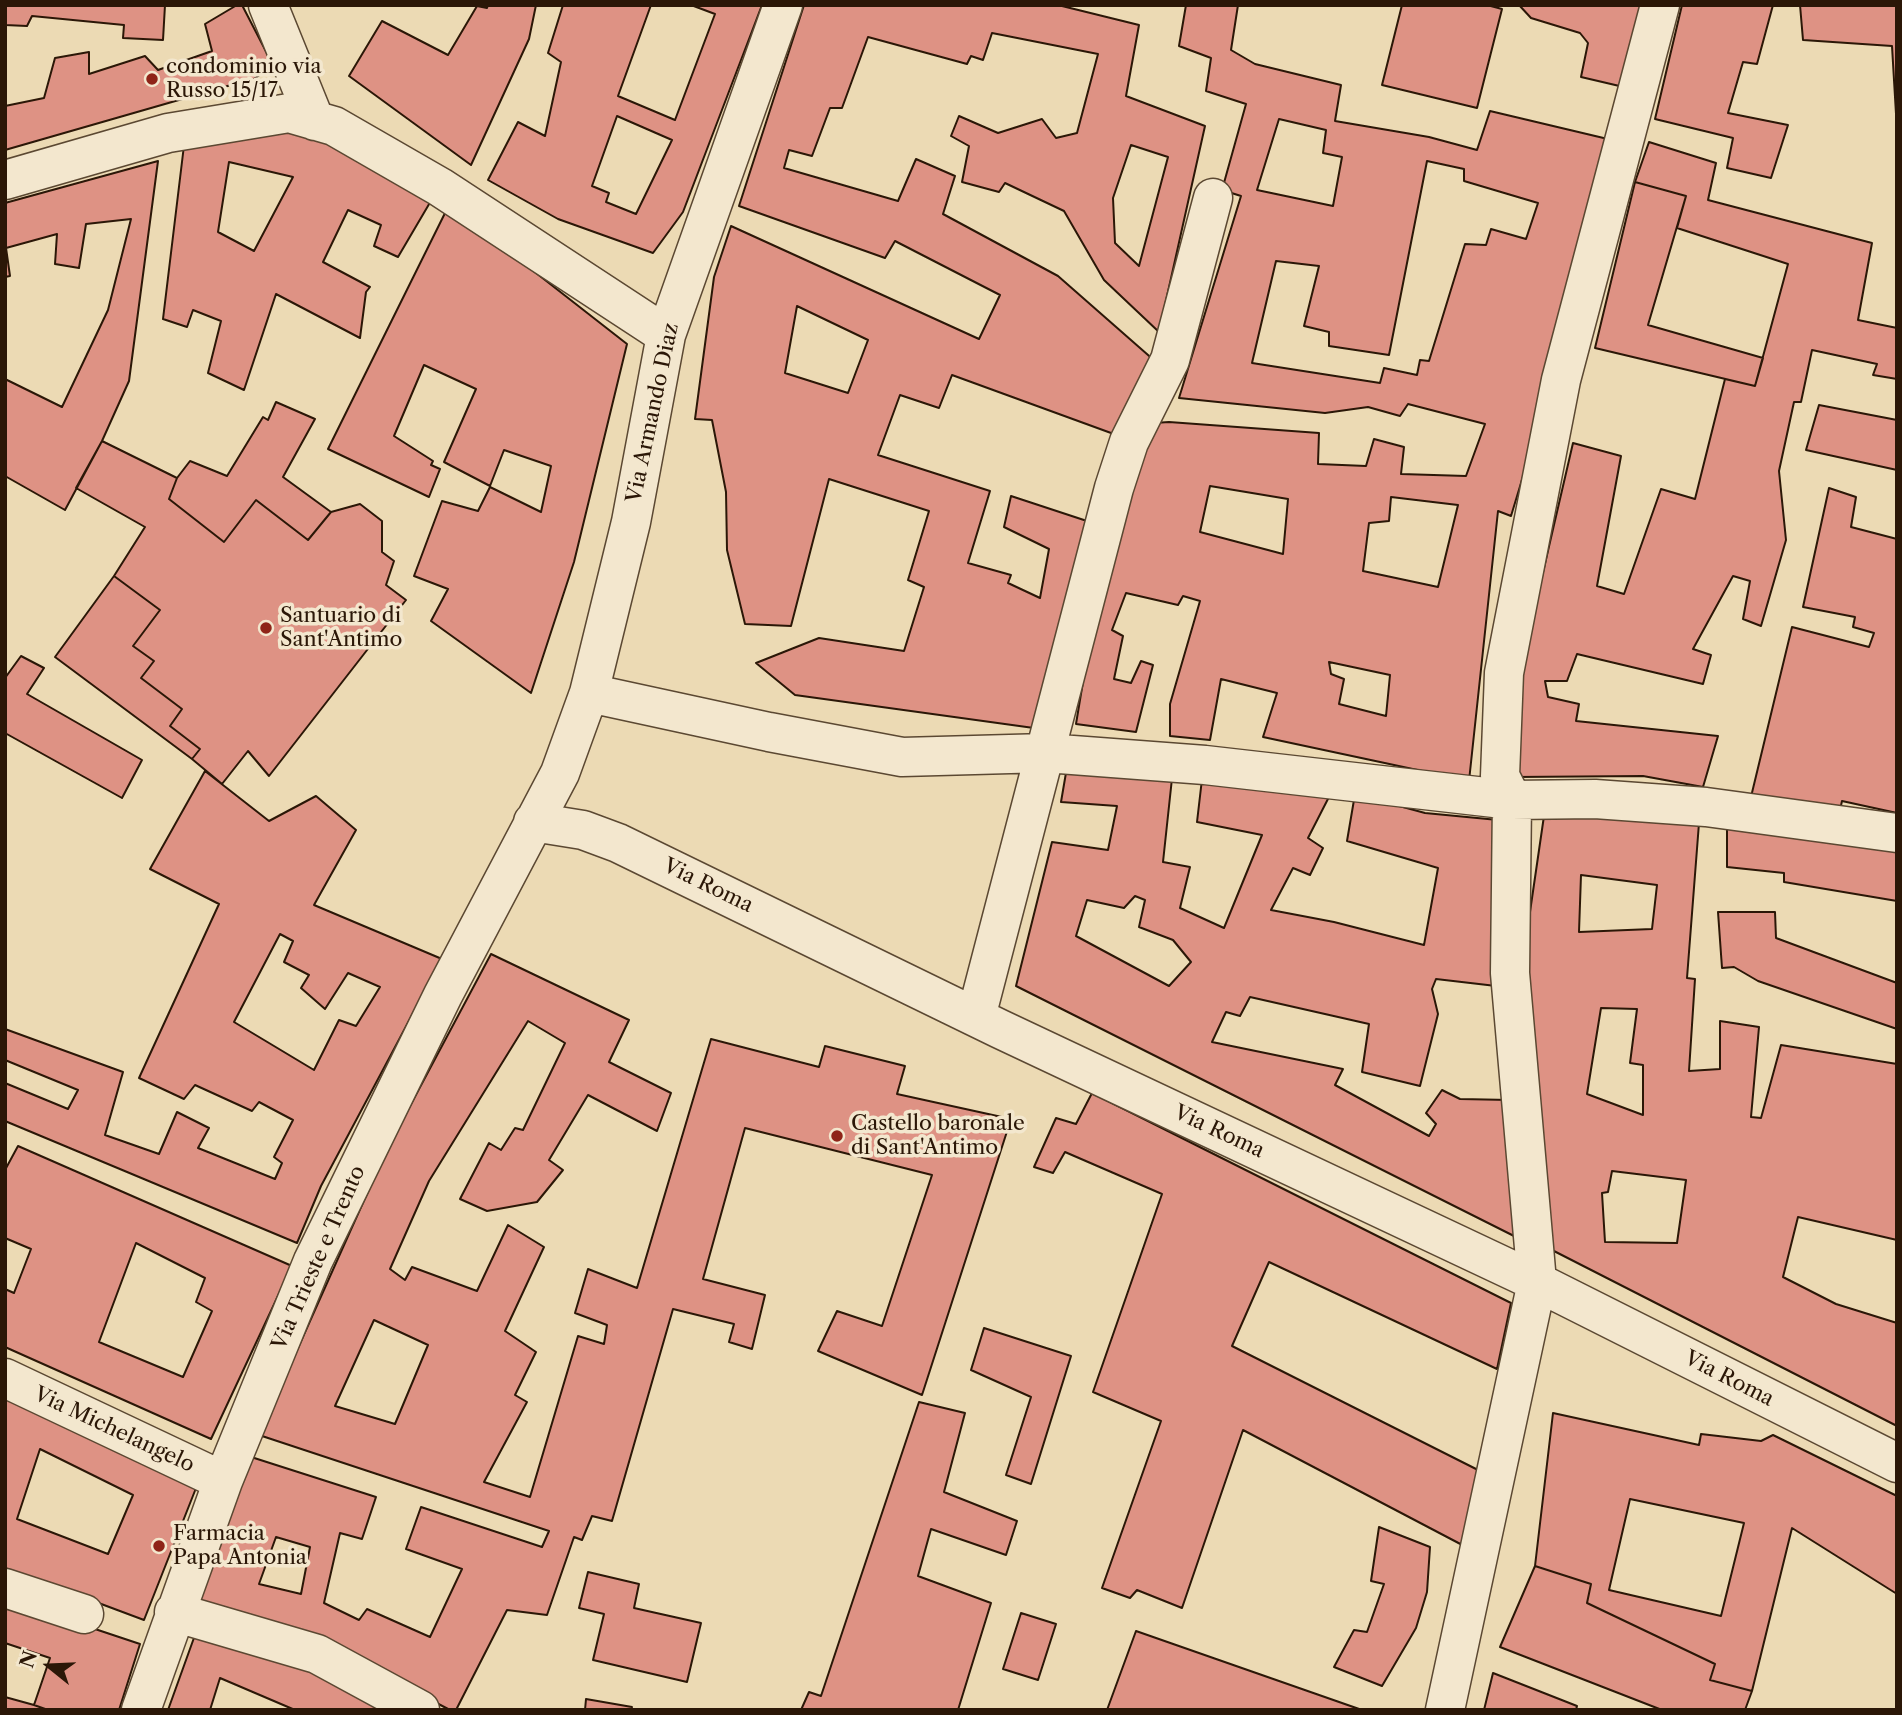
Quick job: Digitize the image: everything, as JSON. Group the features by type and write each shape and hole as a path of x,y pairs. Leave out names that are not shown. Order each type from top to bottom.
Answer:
{"street":[{"path":"268,5 315,121"},
{"name":"Via Armando Diaz","path":"533,822 560,773 589,693 631,522 666,335 783,5"},
{"path":"1445,1710 1537,1282 1510,973 1511,800 1500,776 1504,673 1561,380 1660,5"},
{"path":"5,180 168,133 289,113 334,127 440,187 666,335"},
{"path":"976,1017 1114,488 1129,442 1170,360 1213,198"},
{"path":"589,693 769,732 902,757 1046,753 1205,765 1511,800 1595,799 1706,807 1897,832"},
{"name":"Via Roma","path":"533,822 583,830 618,843 976,1017 1537,1282 1897,1463"},
{"name":"Via Trieste e Trento","path":"141,1710 223,1481 313,1261 443,995 533,822"},
{"name":"Via Michelangelo","path":"5,1378 223,1481"},
{"path":"5,1588 84,1614"},
{"path":"174,1612 317,1654 420,1710"}],"building":[{"path":"5,5 165,5 163,40 123,38 124,25 32,16 27,26 5,25"},
{"name":"condominio via Russo 15/17","path":"237,5 242,5 273,65 242,88 238,83 5,150 5,106 44,98 55,58 89,52 89,74 145,56 158,70 212,51 205,24"},
{"path":"488,5 536,5 529,39 471,165 349,76 382,21 448,55 477,6 487,8"},
{"path":"563,5 651,5 618,96 675,120 715,14 691,5 762,5 683,212 653,253 558,219 488,180 518,122 545,136 561,62 548,53","holes":["617,116 672,140 636,214 606,202 609,193 592,186"]},
{"path":"804,5 1058,5 1139,25 1126,96 1205,126 1159,332 1104,280 1064,211 1005,183 999,192 962,182 969,146 951,136 959,116 998,133 1042,119 1056,138 1077,133 1098,54 992,33 983,60 971,56 967,64 868,37 842,108 830,108 812,156 789,150 784,168 898,201 916,159 955,176 943,214 1058,276 1156,362 1122,437 952,375 939,408 900,395 878,455 990,491 968,563 1011,575 1008,583 1040,598 1049,549 1004,527 1011,496 1093,523 1041,729 795,695 756,663 819,638 904,651 924,587 908,580 929,511 829,479 791,626 745,624 727,550 726,492 712,420 695,419 714,277 731,226 979,339 1000,295 895,241 885,258 739,206","holes":["1131,145 1168,157 1139,266 1115,243 1113,198","797,306 868,340 848,393 785,373"]},
{"path":"1186,5 1238,5 1231,50 1255,64 1341,85 1335,121 1429,137 1477,150 1490,111 1612,140 1565,338 1511,516 1498,511 1469,781 1263,737 1277,693 1221,679 1210,740 1170,736 1170,704 1200,601 1183,596 1178,605 1126,593 1112,630 1123,636 1114,679 1131,683 1141,661 1153,665 1136,732 1076,724 1101,573 1154,423 1319,433 1318,464 1366,466 1374,439 1404,447 1401,474 1466,476 1485,424 1408,404 1400,416 1368,407 1325,413 1179,398 1241,196 1222,190 1246,104 1206,91 1211,58 1179,46","holes":["1279,119 1326,130 1323,153 1342,157 1333,206 1257,190","1427,161 1464,169 1464,181 1538,203 1526,239 1491,229 1486,245 1465,244 1429,361 1420,360 1417,375 1384,368 1380,383 1252,363 1276,261 1319,266 1304,326 1329,332 1329,346 1389,355","1210,486 1288,499 1283,554 1200,532","1391,497 1458,505 1438,587 1363,571 1369,523 1389,521","1329,662 1390,675 1386,716 1339,704 1344,679 1331,674"]},
{"path":"1402,5 1487,5 1502,9 1477,108 1382,85"},
{"path":"1519,5 1652,5 1628,88 1581,77 1588,43 1580,33 1531,18"},
{"path":"1682,5 1773,5 1757,64 1743,62 1728,113 1788,125 1771,178 1727,168 1733,138 1655,119"},
{"path":"1800,5 1897,5 1897,131 1892,46 1803,40"},
{"path":"295,128 435,194 398,257 374,246 381,225 348,210 323,262 370,287 366,292 360,338 276,294 244,390 208,373 221,321 193,310 187,327 163,319 185,137","holes":["229,162 293,177 254,251 218,232"]},
{"path":"1649,142 1716,163 1708,200 1872,243 1858,320 1897,328 1897,379 1873,375 1877,364 1812,350 1801,402 1794,402 1779,471 1786,540 1761,626 1743,619 1750,581 1733,576 1693,649 1711,655 1703,684 1577,654 1567,681 1545,681 1548,697 1579,704 1576,721 1718,736 1703,787 1643,776 1514,777 1521,667 1573,443 1621,456 1597,586 1624,594 1661,489 1695,499 1725,379 1755,386 1788,264 1677,228 1686,196 1635,182"},
{"path":"158,161 129,381 102,441 65,510 5,476 5,379 62,407 108,310 131,219 86,224 79,268 55,264 57,234 6,248 10,276 5,277 5,203"},
{"path":"1635,182 1686,196 1648,325 1763,358 1755,386 1595,348"},
{"path":"449,205 627,344 574,562 531,693 431,621 448,589 414,576 442,501 478,511 490,487 541,512 551,466 504,450 490,486 444,462 476,389 424,365 394,436 433,461 431,465 440,469 429,497 328,449"},
{"path":"276,402 315,419 283,477 331,512 308,540 256,500 224,542 169,499 177,478 190,461 227,476 263,417 268,420"},
{"path":"1819,405 1897,420 1897,470 1806,450"},
{"name":"Santuario di Sant'Antimo","path":"102,441 177,478 169,499 224,542 256,500 308,540 331,512 360,504 382,521 382,552 394,561 386,585 406,600 269,776 248,751 222,784 192,759 200,749 170,726 182,709 141,678 154,661 133,646 160,610 114,576 145,527 76,488"},
{"path":"1829,488 1856,497 1851,527 1897,539 1897,813 1842,801 1840,810 1750,801 1792,627 1869,647 1874,633 1853,627 1855,617 1803,607"},
{"path":"114,576 160,610 133,646 154,661 141,678 182,709 170,726 200,749 192,759 55,657"},
{"path":"21,656 44,668 27,694 142,760 122,798 5,733 5,678"},
{"path":"1068,761 1173,769 1163,862 1190,867 1180,908 1224,928 1262,835 1197,822 1202,779 1331,793 1308,838 1323,848 1310,875 1293,868 1271,910 1334,922 1424,945 1438,868 1347,841 1355,794 1425,813 1498,820 1496,986 1436,979 1432,989 1438,1014 1420,1086 1362,1072 1369,1024 1250,997 1240,1016 1226,1012 1212,1042 1343,1069 1335,1085 1429,1136 1436,1124 1426,1113 1442,1090 1460,1099 1510,1100 1514,1236 1016,986 1052,842 1108,850 1117,806 1061,802","holes":["1135,896 1145,900 1139,927 1173,940 1191,962 1169,986 1076,936 1087,900 1124,908"]},
{"path":"205,771 269,821 316,796 356,830 314,905 442,959 321,1186 297,1243 5,1121 5,1083 68,1109 78,1090 5,1060 5,1029 123,1072 105,1135 159,1154 177,1112 209,1128 198,1148 275,1179 282,1163 274,1157 293,1120 259,1102 252,1111 195,1085 184,1099 139,1078 219,904 150,869","holes":["280,934 293,941 284,962 309,975 301,988 325,1009 348,973 380,987 356,1026 339,1020 314,1070 234,1022"]},
{"path":"1545,809 1699,823 1687,978 1695,979 1689,1071 1720,1069 1720,1021 1759,1027 1751,1117 1761,1118 1781,1045 1897,1064 1897,1240 1798,1217 1783,1277 1836,1304 1897,1323 1897,1426 1550,1249 1524,953","holes":["1581,875 1657,885 1652,929 1579,932","1601,1008 1637,1009 1630,1063 1643,1065 1643,1115 1587,1094","1612,1171 1686,1180 1677,1243 1605,1242 1602,1193 1608,1192"]},
{"path":"1727,826 1897,849 1897,901 1784,882 1784,873 1727,867"},
{"path":"1718,912 1775,912 1776,938 1897,983 1897,1029 1758,981 1734,967 1722,968"},
{"path":"491,954 629,1020 609,1062 671,1093 657,1131 588,1095 549,1160 563,1170 537,1202 487,1211 460,1199 489,1143 501,1150 515,1128 523,1130 565,1043 528,1021 429,1181 390,1269 405,1280 412,1267 477,1291 508,1225 544,1247 505,1331 536,1352 515,1395 527,1402 484,1482 530,1497 578,1336 604,1344 607,1325 575,1313 588,1269 637,1288 711,1039 819,1067 825,1046 905,1066 897,1094 1011,1119 922,1395 818,1351 837,1311 882,1326 932,1175 745,1128 703,1279 765,1295 752,1349 729,1342 734,1324 673,1309 612,1521 592,1516 582,1540 574,1537 547,1615 507,1610 456,1710 450,1710 320,1642 194,1601 248,1456 376,1497 362,1539 340,1533 324,1603 359,1620 367,1609 430,1637 462,1569 406,1549 421,1507 542,1547 549,1531 259,1435 387,1149","holes":["374,1320 428,1345 395,1424 335,1406","276,1537 310,1547 301,1594 259,1584"]},
{"path":"1092,1093 1511,1303 1497,1369 1269,1262 1232,1346 1482,1472 1468,1548 1243,1430 1182,1608 1137,1590 1130,1598 1102,1588 1161,1421 1093,1392 1162,1194 1065,1152 1053,1173 1034,1167 1056,1118 1076,1124"},
{"path":"18,1146 292,1266 211,1439 5,1347 5,1289 14,1293 31,1249 5,1238 5,1170","holes":["136,1243 205,1278 196,1302 212,1311 183,1377 99,1342"]},
{"path":"984,1328 1071,1356 1031,1484 1006,1475 1031,1397 971,1370"},
{"path":"5,1394 198,1483 144,1620 5,1568","holes":["40,1449 133,1495 108,1554 17,1519"]},
{"path":"919,1402 965,1413 944,1492 1017,1521 1006,1555 931,1529 918,1576 991,1603 958,1710 801,1710 809,1692 821,1696"},
{"path":"1553,1413 1699,1445 1701,1434 1761,1441 1773,1435 1897,1496 1897,1594 1792,1528 1752,1691 1710,1680 1715,1664 1587,1603 1591,1584 1535,1566","holes":["1630,1499 1744,1523 1721,1616 1609,1590"]},
{"path":"1379,1527 1430,1547 1427,1592 1416,1628 1382,1686 1334,1667 1354,1630 1367,1632 1384,1584 1371,1581"},
{"path":"1535,1566 1591,1584 1587,1603 1715,1664 1710,1680 1752,1691 1745,1710 1662,1710 1500,1647"},
{"path":"588,1572 639,1584 634,1608 701,1623 687,1682 593,1660 604,1614 579,1608"},
{"path":"5,1599 140,1644 119,1710 48,1710 34,1705 50,1658 5,1643"},
{"path":"1021,1613 1056,1624 1038,1680 1003,1669"},
{"path":"1136,1631 1362,1710 1107,1710"},
{"path":"195,1635 302,1663 394,1710 295,1710 220,1678 210,1710 168,1710"},
{"path":"1493,1673 1577,1706 1576,1710 1484,1710"},
{"path":"5,1697 34,1705 48,1710 5,1710"},
{"path":"586,1699 632,1707 631,1710 585,1710"}],"place":[{"name":"condominio via Russo 15/17","path":"152,79"},
{"name":"Santuario di Sant'Antimo","path":"266,628"},
{"name":"Castello baronale di Sant'Antimo","path":"837,1136"},
{"name":"Farmacia Papa Antonia","path":"159,1546"}]}
